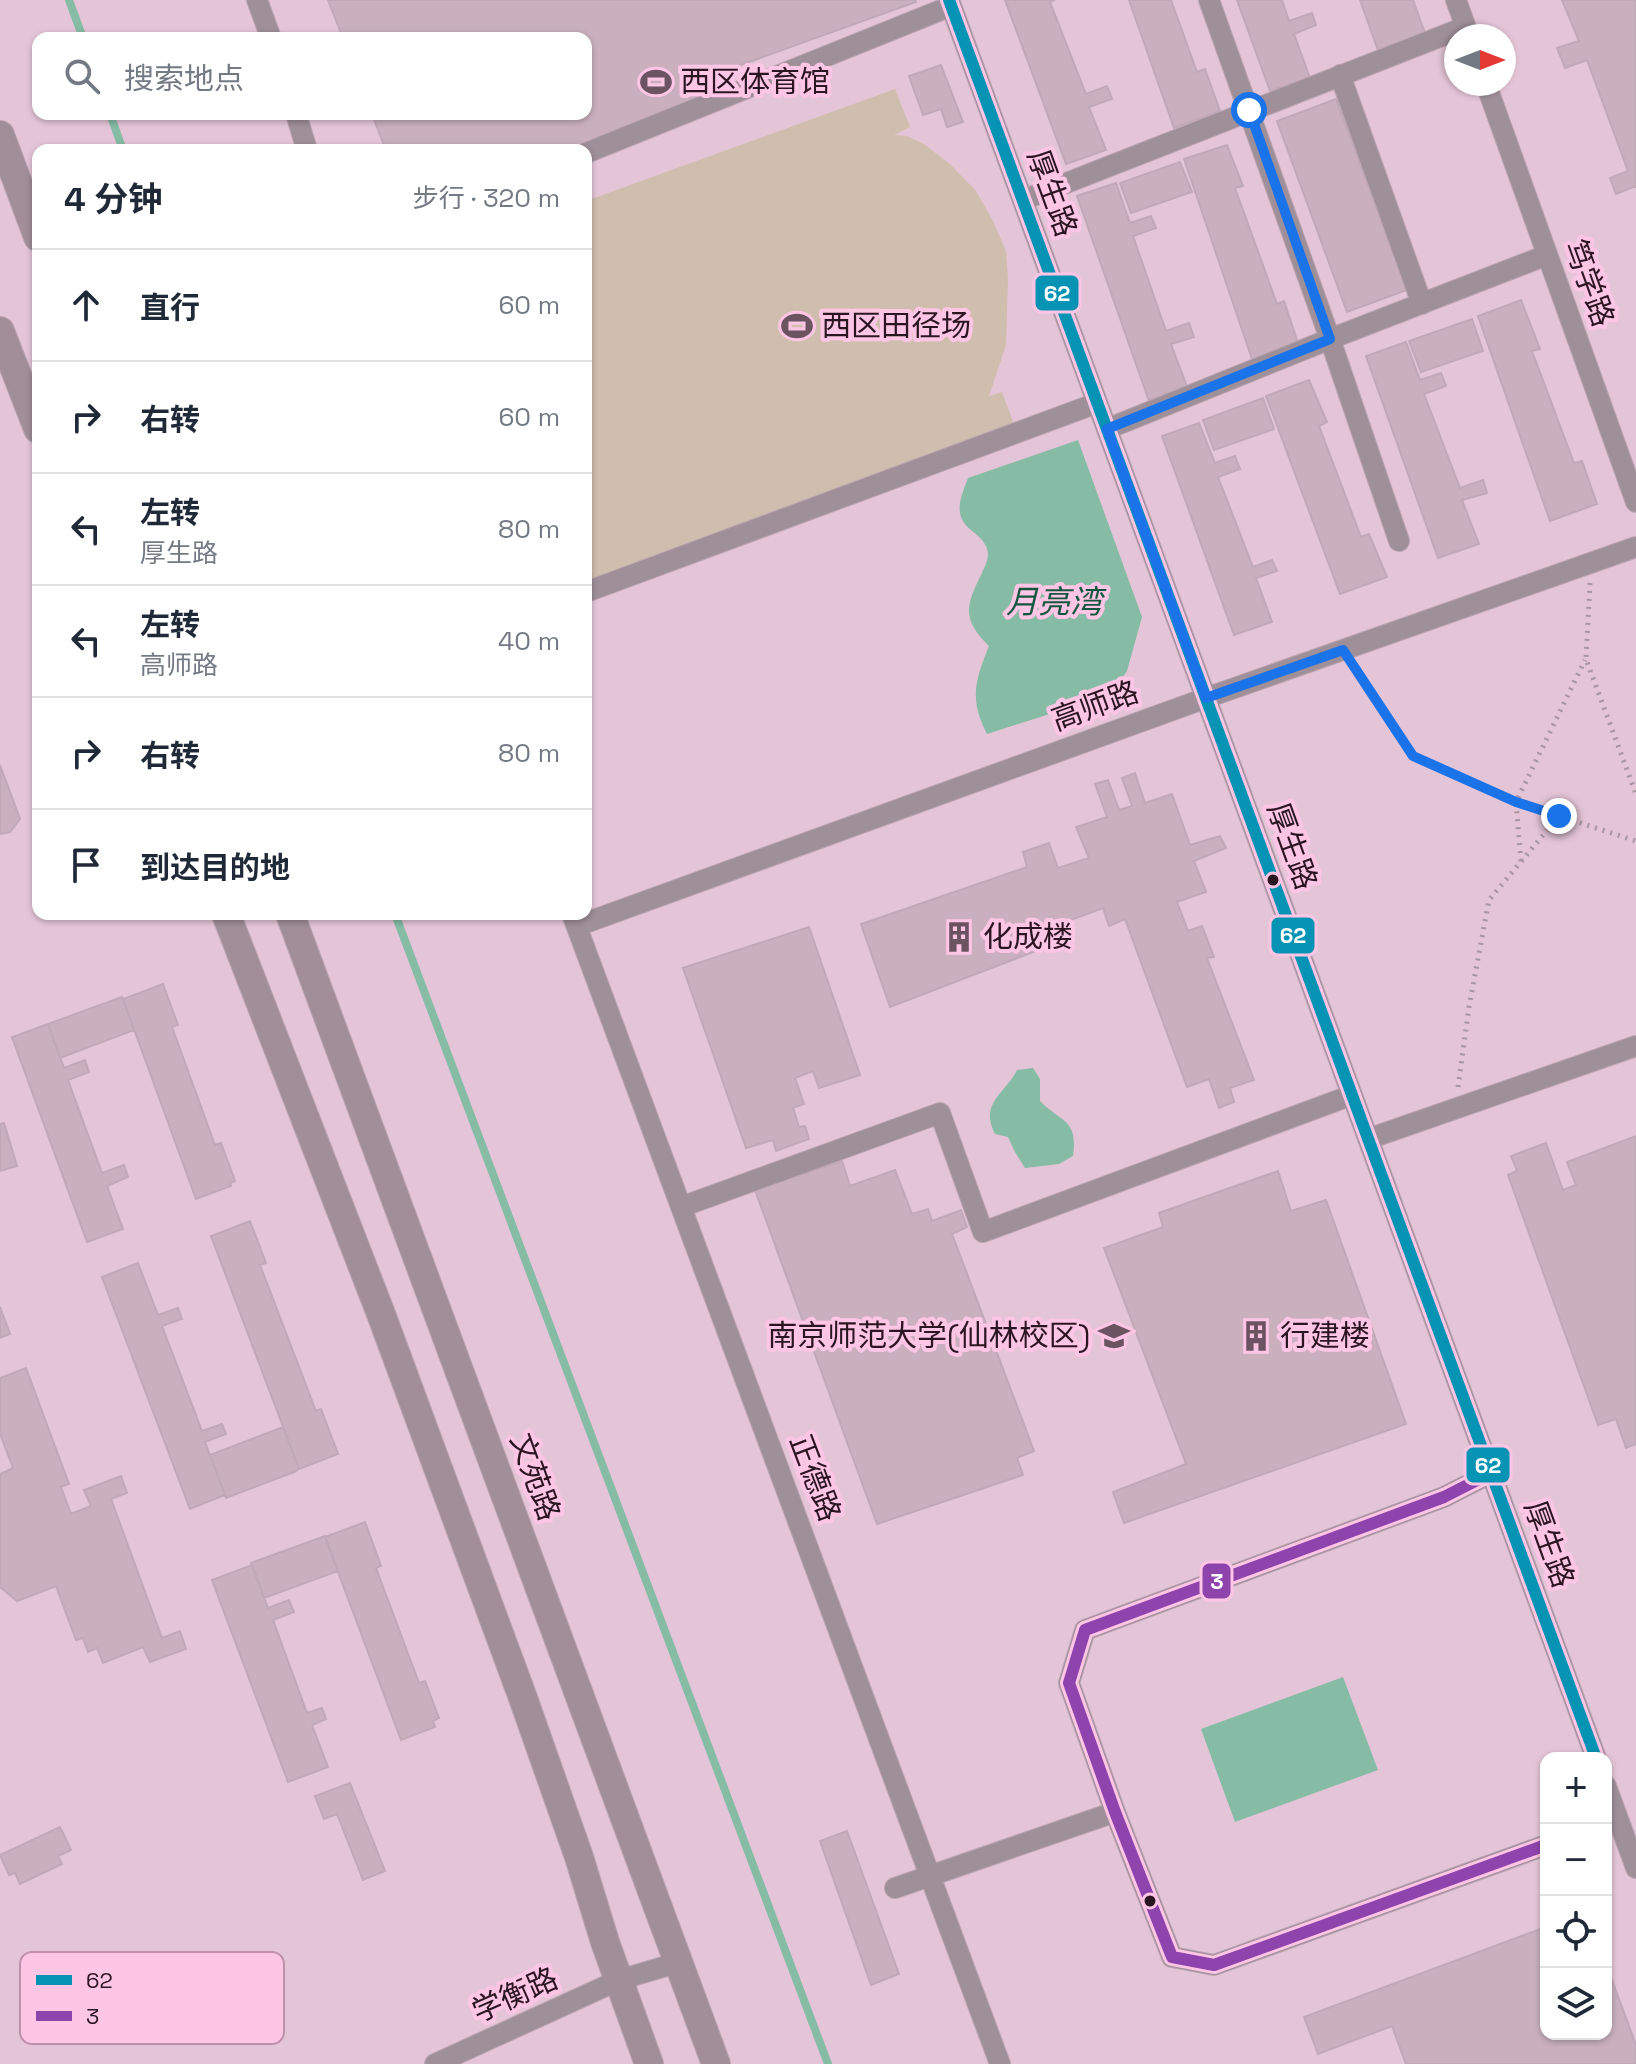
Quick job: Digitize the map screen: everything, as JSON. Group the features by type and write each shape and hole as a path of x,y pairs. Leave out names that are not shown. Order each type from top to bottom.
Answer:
{"main road":[{"path":"0,135 32,221"},
{"path":"0,331 32,414"},
{"path":"228,920 381,1314 523,1698 649,2064"},
{"name":"文苑路","path":"292,920 716,2064"}],"street":[{"path":"257,0 269,32"},
{"path":"1209,0 1399,541"},
{"path":"1456,0 1465,24"},
{"path":"592,151 950,3"},
{"name":"厚生路","path":"950,3 1594,1752"},
{"path":"1023,200 1340,75 1444,39"},
{"path":"1340,75 1422,304"},
{"name":"笃学路","path":"1490,96 1636,502"},
{"path":"298,120 305,144"},
{"path":"1107,429 1547,255"},
{"path":"592,590 1097,403"},
{"name":"高师路","path":"592,914 1636,547"},
{"name":"正德路","path":"574,920 1000,2064"},
{"path":"1368,1139 1636,1046"},
{"path":"681,1207 940,1113 983,1232 1352,1095"},
{"path":"1491,1473 1444,1497 1085,1630 1069,1683 1172,1957 1214,1965 1540,1847"},
{"path":"895,1888 1115,1812"},
{"path":"1612,1821 1636,1868"},
{"name":"学衡路","path":"435,2064 619,1980 680,1962"}],"path":[{"path":"1521,861 1516,802 1586,659 1592,562"},
{"path":"1343,650 1413,756 1516,802 1636,841"},
{"path":"1586,659 1636,794"},
{"path":"1456,1109 1469,1007 1489,900 1559,816"}],"shaded area":[{"name":"西区田径场","path":"895,89 910,127 894,135 907,136 924,144 950,164 976,191 1006,251 1006,345 989,396 1002,392 1015,427 592,579 592,199"}],"water":[{"name":"月亮湾","path":"1078,440 1142,617 1127,671 1112,694 987,734 978,710 976,690 989,646 974,628 969,612 988,552 962,518 960,506 963,492 968,478"},
{"path":"1033,1068 1040,1079 1040,1101 1071,1128 1074,1144 1073,1156 1059,1164 1025,1168 1008,1137 995,1134 990,1114 996,1099 1017,1070"},
{"path":"1343,1677 1378,1770 1235,1822 1201,1729"}],"building":[{"name":"西区体育馆","path":"328,0 916,2 721,72 729,91 583,144 384,144 374,120 592,120 592,32 341,32"},
{"path":"1005,0 1055,0 1050,2 1086,94 1107,86 1112,99 1089,107 1106,150 1066,164"},
{"path":"1129,0 1171,0 1197,72 1205,69 1220,111 1174,128"},
{"path":"1237,0 1282,0 1289,21 1312,13 1316,25 1294,34 1310,78 1270,91"},
{"path":"1360,0 1413,0 1426,36 1379,53"},
{"path":"1562,0 1636,0 1636,186 1616,194 1610,178 1628,171 1587,60 1565,68 1557,48 1579,41"},
{"path":"941,65 963,122 947,127 941,109 923,115 909,76"},
{"path":"1336,99 1407,290 1347,312 1277,121"},
{"path":"1227,145 1243,186 1235,188 1277,304 1284,301 1299,346 1253,362 1184,159"},
{"path":"1180,162 1192,192 1131,213 1120,183"},
{"path":"1116,183 1130,223 1151,216 1156,228 1133,236 1166,331 1189,323 1194,337 1171,344 1188,389 1149,401 1077,196"},
{"path":"1521,300 1540,349 1532,351 1574,463 1582,461 1597,504 1550,521 1478,316"},
{"path":"1472,319 1483,351 1421,372 1409,341"},
{"path":"1406,342 1420,380 1441,373 1446,386 1424,394 1460,488 1483,480 1487,493 1462,500 1479,544 1438,558 1366,356"},
{"path":"1309,380 1327,422 1319,426 1361,537 1369,534 1387,577 1340,594 1266,396"},
{"path":"1263,398 1274,429 1214,450 1203,420"},
{"path":"1199,423 1215,463 1235,456 1240,469 1218,477 1253,567 1272,560 1277,571 1256,578 1272,622 1234,635 1162,436"},
{"path":"0,765 20,819 10,832 0,834"},
{"name":"化成楼","path":"1135,773 1145,803 1172,794 1190,845 1220,836 1226,848 1194,861 1206,892 1177,902 1188,931 1202,926 1214,957 1207,958 1254,1080 1230,1088 1234,1102 1219,1108 1209,1079 1187,1087 1125,919 1109,926 1103,908 1049,928 1054,944 890,1007 861,924 1027,867 1023,852 1049,843 1058,868 1089,858 1076,827 1107,817 1095,784 1108,780 1119,810 1132,806 1122,778"},
{"path":"809,927 860,1075 819,1088 813,1071 795,1078 804,1104 793,1108 799,1127 805,1126 809,1139 776,1151 773,1140 746,1148 683,968"},
{"path":"163,984 178,1025 172,1027 215,1145 221,1143 235,1181 230,1183 231,1186 196,1199 123,999"},
{"path":"122,997 134,1030 60,1058 48,1024"},
{"path":"48,1024 64,1068 85,1060 89,1072 68,1080 102,1173 124,1165 128,1177 107,1186 123,1229 87,1242 12,1037"},
{"path":"4,1123 17,1166 0,1171 0,1124"},
{"path":"1636,1136 1636,1444 1626,1448 1616,1419 1598,1425 1508,1175 1517,1171 1511,1156 1546,1143 1563,1190 1576,1185 1567,1162"},
{"path":"842,1161 850,1186 895,1170 912,1214 928,1209 932,1221 961,1210 967,1227 952,1234 1034,1451 1017,1458 1023,1475 877,1524 755,1190"},
{"name":"行建楼","path":"1278,1171 1291,1211 1326,1200 1406,1424 1124,1523 1113,1492 1186,1464 1104,1248 1163,1227 1159,1213"},
{"path":"250,1221 266,1263 260,1265 316,1411 321,1409 338,1454 299,1469 211,1236"},
{"path":"138,1263 158,1315 178,1308 182,1319 162,1326 202,1431 222,1424 226,1434 205,1442 225,1495 190,1509 102,1277"},
{"path":"0,1307 10,1334 0,1338"},
{"path":"26,1368 69,1484 61,1487 71,1514 91,1506 84,1490 121,1476 127,1493 111,1499 162,1638 180,1631 186,1649 150,1662 143,1647 103,1663 97,1648 88,1652 83,1638 76,1640 56,1586 17,1601 0,1587 0,1474 13,1468 0,1434 0,1378"},
{"path":"283,1427 299,1469 226,1498 210,1455"},
{"path":"365,1522 381,1566 376,1568 419,1683 425,1681 439,1718 433,1721 435,1727 401,1740 325,1537"},
{"path":"325,1536 338,1571 264,1598 251,1563"},
{"path":"252,1565 268,1608 289,1600 294,1612 273,1620 307,1713 322,1708 326,1719 312,1725 328,1767 288,1782 212,1580"},
{"path":"350,1783 385,1871 363,1880 337,1814 324,1819 315,1796"},
{"path":"60,1827 71,1850 58,1856 62,1864 20,1884 15,1873 9,1875 0,1855"},
{"path":"847,1831 899,1974 871,1985 820,1841"},
{"path":"1540,1929 1540,2040 1612,2040 1612,1980 1636,2045 1636,2064 1406,2064 1392,2026 1318,2054 1304,2017"}],"waterway":[{"path":"69,0 81,32"},
{"path":"112,120 121,144"},
{"path":"397,920 828,2064"}],"transit line":[{"name":"62","path":"949,0 1594,1752"},
{"name":"3","path":"1491,1473 1444,1497 1085,1630 1069,1683 1172,1957 1214,1965 1540,1847"}],"place":[{"name":"西区体育馆","path":"656,82"},
{"name":"西区田径场","path":"797,326"},
{"name":"化成楼","path":"959,937"},
{"name":"南京师范大学(仙林校区)","path":"1114,1336"},
{"name":"行建楼","path":"1256,1336"}],"route":[{"path":"1249,110 1330,339 1107,429 1206,698 1343,650 1413,756 1516,802 1559,816"}]}
